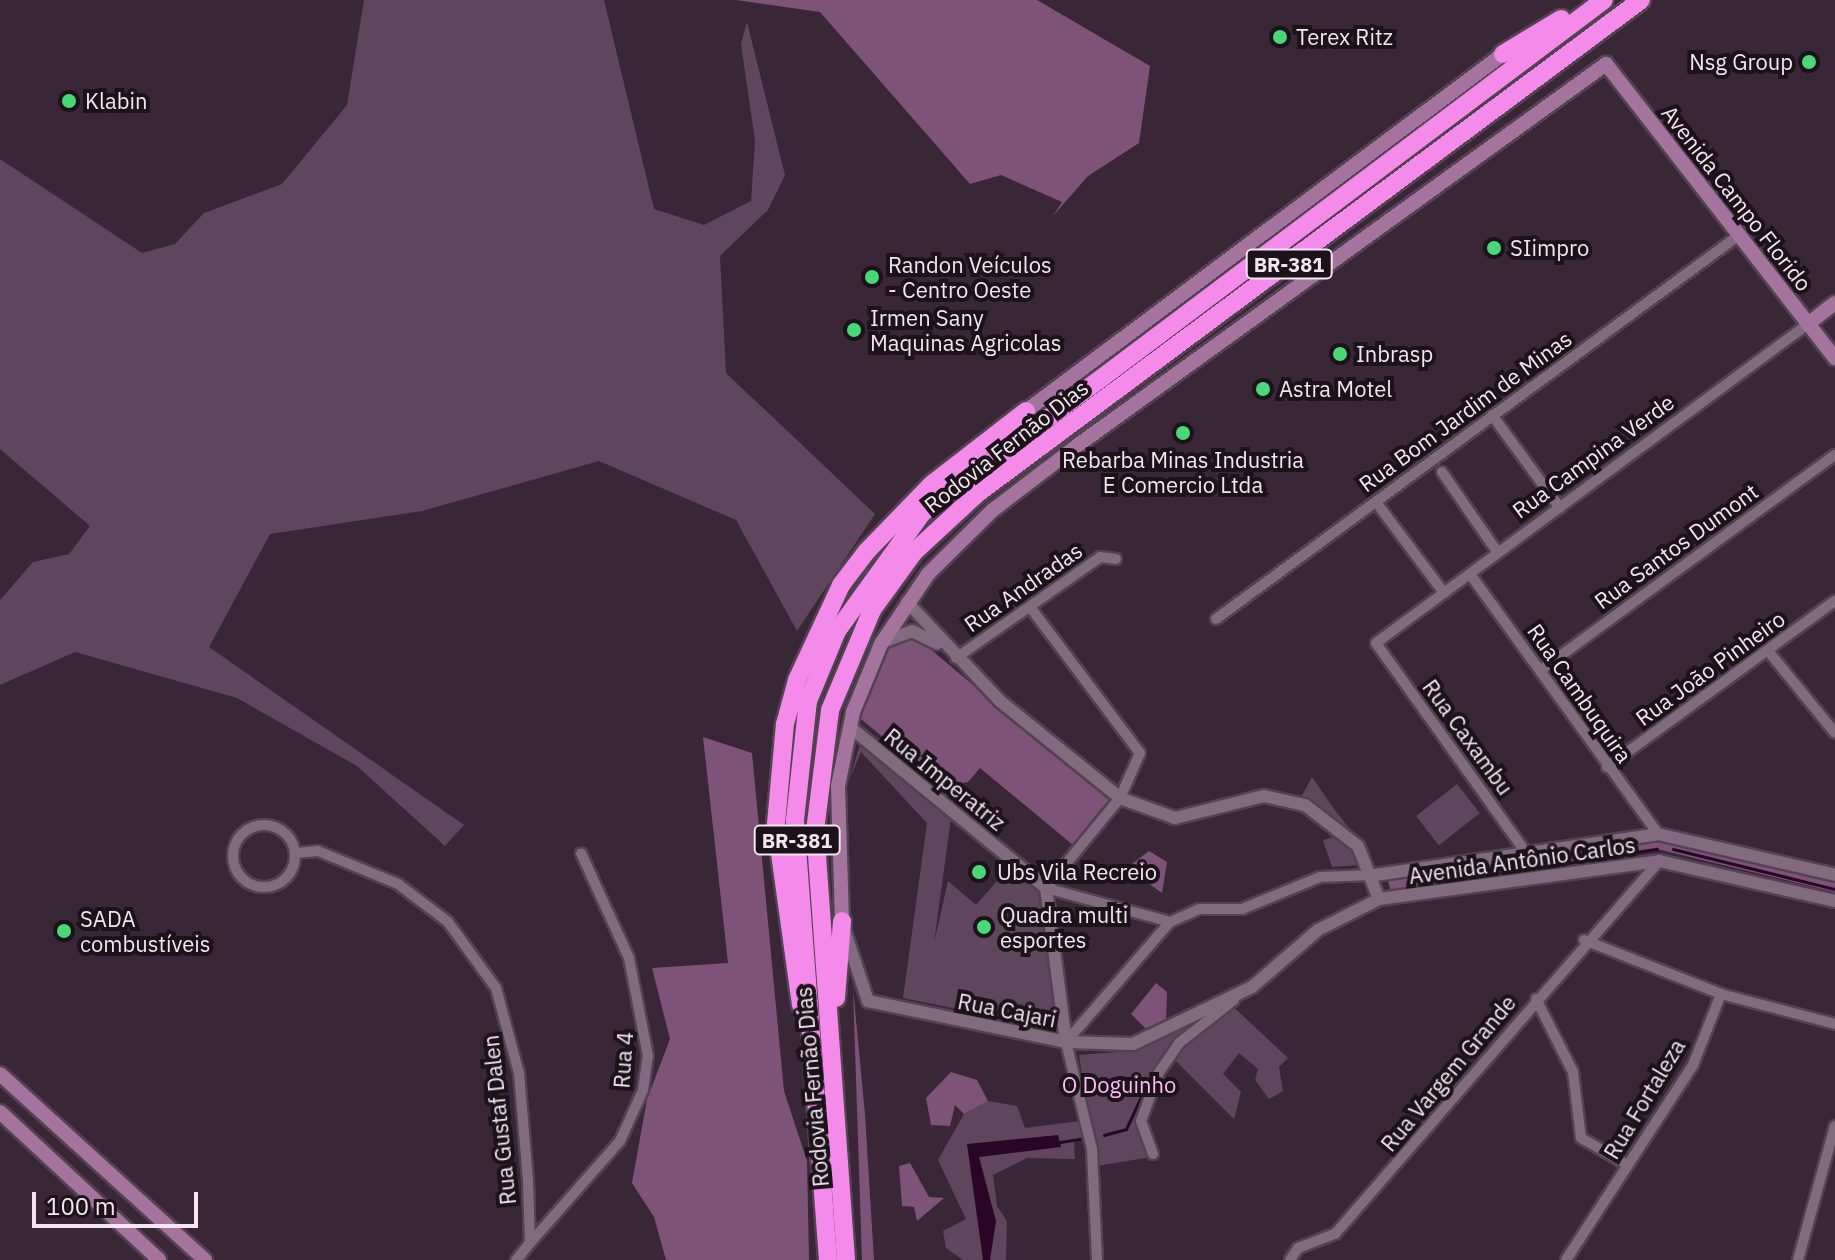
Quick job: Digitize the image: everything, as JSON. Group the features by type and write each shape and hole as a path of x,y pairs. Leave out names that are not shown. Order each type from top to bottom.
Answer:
{"highway":[{"name":"Rodovia Fernão Dias","path":"846,1260 834,1036 817,890 818,769 848,657 893,578 978,493 1641,0"},
{"name":"Rodovia Fernão Dias","path":"828,1260 797,766 808,701 837,631 874,570 922,513 968,476 1600,3"},
{"name":"BR-381","path":"1503,54 1600,3"},
{"path":"819,1090 778,860 785,724 797,680 841,585 867,551 932,484 1026,411"},
{"name":"BR-381","path":"834,1036 842,921"}],"main road":[{"name":"Rodovia Fernão Dias","path":"1026,411 1503,54"},
{"name":"Avenida Campo Florido","path":"907,602 993,510 1606,64 1835,358"},
{"name":"Rua Campina Verde","path":"1808,324 1835,303"},
{"name":"BR-381","path":"842,921 838,786 850,727 881,644 907,602"},
{"path":"0,1074 205,1260"},
{"path":"0,1112 159,1260"}],"street":[{"name":"Rua Bom Jardim de Minas","path":"1216,619 1738,236"},
{"name":"Rua Campina Verde","path":"1376,643 1808,324"},
{"path":"1492,415 1560,508"},
{"name":"Rua Santos Dumont","path":"1541,670 1835,455"},
{"path":"1442,472 1498,553"},
{"path":"1376,502 1444,593"},
{"name":"Rua Andradas","path":"952,653 1030,607 1100,557 1116,559"},
{"name":"Rua Cambuquira","path":"1470,574 1658,834"},
{"name":"Rua João Pinheiro","path":"1607,767 1835,601"},
{"name":"Avenida Antônio Carlos","path":"907,602 952,653 1030,729 1120,798 1175,818 1264,796 1290,800 1343,827 1375,875 1379,899 1659,861 1835,901"},
{"path":"1030,607 1139,744 1139,763 1120,798 1046,888 1066,1042 1092,1149 1097,1260"},
{"name":"Avenida Antônio Carlos","path":"881,644 912,631 952,653"},
{"name":"Rua Caxambu","path":"1376,643 1527,854"},
{"path":"1769,652 1835,733"},
{"name":"Rua Imperatriz","path":"850,727 1046,888 1170,922"},
{"path":"253,826 281,829 295,853 294,866 274,886 247,883 232,860 234,846 253,826"},
{"name":"Avenida Antônio Carlos","path":"1375,875 1658,834 1835,875"},
{"name":"Rua Gustaf Dalen","path":"295,853 318,851 398,884 448,922 496,988 519,1073 530,1243"},
{"name":"Rua 4","path":"530,1243 620,1141 643,1090 648,1056 629,958 581,853"},
{"name":"Rua Vargem Grande","path":"1290,1260 1298,1248 1335,1234 1584,940 1659,861"},
{"path":"1170,922 1199,909 1242,909 1346,871 1375,875"},
{"path":"1153,1154 1141,1121 1159,1072 1179,1043 1318,930 1379,899"},
{"name":"Rua Cajari","path":"842,921 868,1001 1066,1042 1170,922"},
{"path":"1584,940 1721,994 1835,1024"},
{"path":"1066,1042 1133,1044 1243,992"},
{"name":"Rua Fortaleza","path":"1566,1260 1693,1065 1721,994"},
{"path":"1536,999 1573,1072 1581,1138 1628,1165"},
{"path":"1798,1260 1835,1126"},
{"path":"516,1260 530,1243"}],"green space":[{"path":"364,0 604,0 654,209 704,225 751,201 755,141 741,44 747,22 785,175 768,210 720,256 726,373 875,514 797,631 736,520 599,461 422,511 270,534 209,647 464,825 445,846 357,766 237,698 75,652 0,685 0,600 33,562 69,554 90,526 0,449 0,159 142,253 175,244 204,213 282,184 347,105"},
{"path":"860,745 951,818 934,943 948,881 976,905 1010,866 1037,885 1057,1029 903,998 927,823 861,752 849,780"},
{"path":"1312,777 1334,809 1357,838 1300,799"},
{"path":"1457,784 1480,813 1439,845 1416,816"},
{"path":"1340,835 1360,865 1332,867 1323,840"},
{"name":"O Doguinho","path":"1226,1000 1288,1058 1279,1067 1283,1091 1269,1099 1255,1080 1258,1069 1239,1053 1223,1074 1241,1092 1234,1119 1170,1055 1141,1133 1157,1156 1097,1166 1079,1055 1130,1051"},
{"path":"988,1101 1017,1106 1025,1128 1080,1121 1085,1138 1074,1142 1075,1159 1027,1158 993,1175 997,1206 1007,1221 1006,1260 963,1260 946,1248 943,1231 966,1219 938,1160 964,1114"}],"shaded area":[{"path":"736,0 1037,0 1150,66 1139,143 1088,176 1053,216 1062,202 1001,175 970,184 820,12"},
{"path":"916,637 1110,800 1073,845 980,768 968,782 943,787 855,714 886,641"},
{"path":"703,737 752,753 784,1091 807,1161 809,1260 666,1260 654,1217 632,1183 647,1099 670,1039 652,968 728,963"},
{"path":"1661,839 1835,881 1835,892 1657,849 1391,892 1388,881"},
{"path":"1149,851 1167,862 1162,893 1134,873 1132,864"},
{"path":"1156,983 1167,992 1166,1022 1151,1034 1131,1014"},
{"path":"853,989 865,1114 874,1260 862,1260"},
{"path":"951,1072 977,1080 988,1101 964,1114 955,1105 950,1126 931,1125 926,1098"},
{"path":"1058,1135 1061,1147 979,1157 996,1221 990,1260 983,1260 967,1144"},
{"path":"910,1163 929,1197 944,1198 917,1221 914,1207 902,1206 899,1166"}],"waterway":[{"path":"1394,890 1657,849"},
{"path":"1673,849 1835,889"},
{"path":"1104,1135 1126,1129 1156,1065 1193,1024"},
{"path":"1060,1142 1080,1139"}],"place":[{"name":"Terex Ritz","path":"1280,37"},
{"name":"Nsg Group","path":"1809,62"},
{"name":"Klabin","path":"69,101"},
{"name":"SIimpro","path":"1494,248"},
{"name":"Randon Veículos - Centro Oeste","path":"872,277"},
{"name":"Irmen Sany Maquinas Agricolas","path":"854,330"},
{"name":"Inbrasp","path":"1340,354"},
{"name":"Astra Motel","path":"1263,389"},
{"name":"Rebarba Minas Industria E Comercio Ltda","path":"1183,433"},
{"name":"Ubs Vila Recreio","path":"979,872"},
{"name":"Quadra multi esportes","path":"984,927"},
{"name":"SADA combustíveis","path":"64,931"}]}
